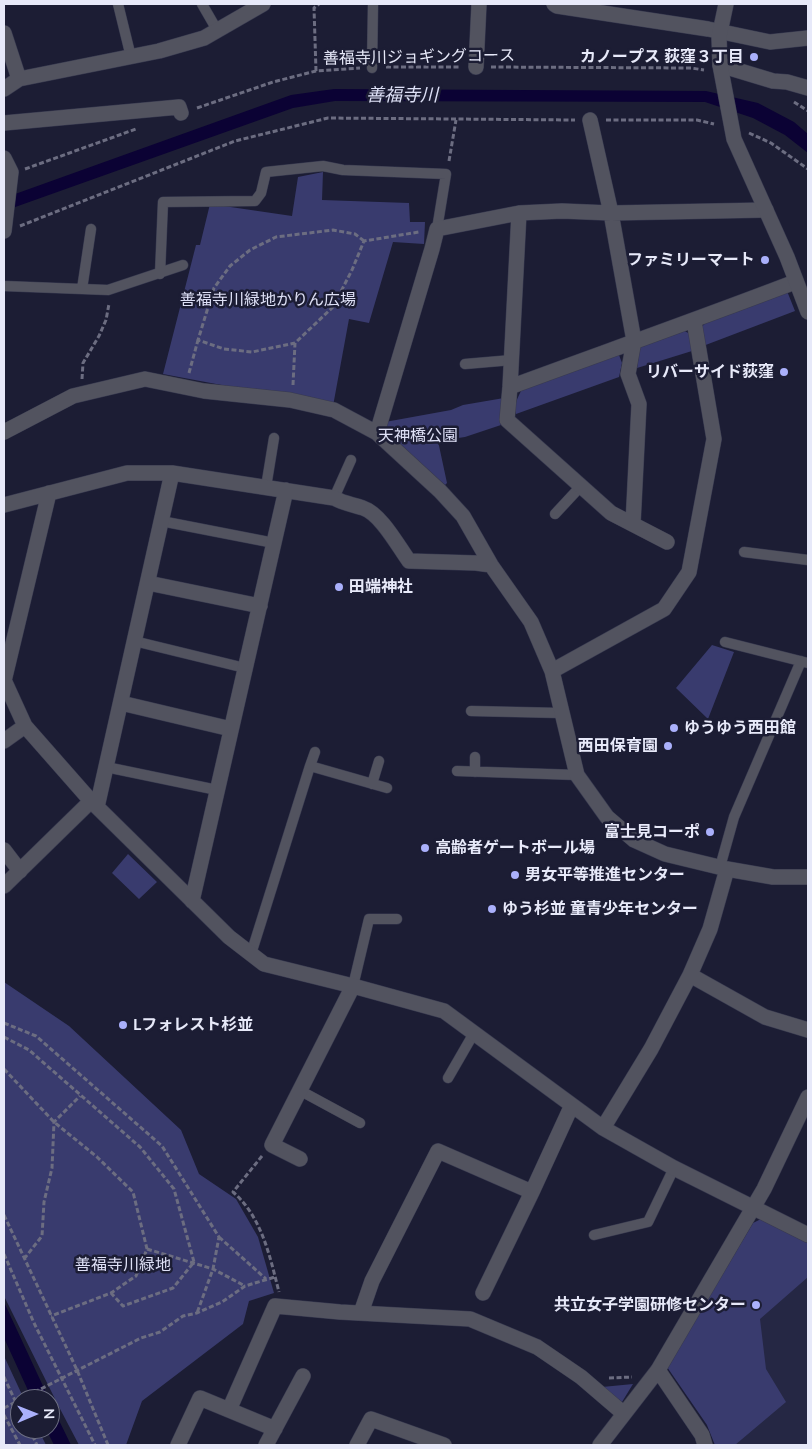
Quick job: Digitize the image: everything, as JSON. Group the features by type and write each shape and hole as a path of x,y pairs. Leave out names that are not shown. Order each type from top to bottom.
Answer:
{"street":[{"path":"4,89 18,79 159,51 204,38 263,4"},
{"path":"476,67 479,4"},
{"path":"554,4 770,42 808,38"},
{"path":"726,4 720,32 721,71 730,127 787,257 808,312"},
{"path":"4,33 18,79"},
{"path":"721,71 787,82 808,88"},
{"path":"4,123 179,107 181,113"},
{"path":"590,120 611,213 634,341 628,374 639,404 633,524"},
{"path":"4,158 11,172 9,182 9,228"},
{"path":"377,433 437,229 519,214 562,211 611,213 766,210"},
{"path":"519,214 512,360 507,420 611,513 667,542"},
{"path":"510,387 694,321 795,282"},
{"path":"552,671 664,609 689,572 714,439 694,321"},
{"path":"4,432 73,396 145,378 204,391 290,400 334,410 377,433 440,491 463,516 491,565 531,622 552,671 577,775 607,817 634,840 665,854 723,868 773,877 808,877"},
{"path":"4,505 127,473 172,473 334,498 346,504 364,508 375,515 409,561 491,565"},
{"path":"4,886 94,804 106,767 172,473"},
{"path":"192,901 286,490"},
{"path":"49,493 4,680 25,726 94,804 228,937 264,964 444,1011 603,1128 674,1168 808,1235"},
{"path":"148,583 260,606"},
{"path":"121,703 231,729"},
{"path":"4,741 25,726"},
{"path":"4,850 20,872"},
{"path":"603,1128 650,1049 690,975 710,928 723,868"},
{"path":"690,975 765,1016 808,1030"},
{"path":"300,1159 272,1145 353,986"},
{"path":"600,1445 658,1370 764,1189 808,1098"},
{"path":"483,1293 572,1105"},
{"path":"363,1313 363,1307 372,1281 438,1151 532,1192"},
{"path":"229,1410 276,1306 422,1318 470,1319 537,1347 581,1377 623,1413"},
{"path":"658,1370 702,1435 706,1445"},
{"path":"266,1445 303,1376"},
{"path":"178,1445 200,1398 275,1429"},
{"path":"357,1445 371,1419 444,1445"}],"lane":[{"path":"118,4 131,57"},
{"path":"202,4 217,30"},
{"path":"372,68 373,4"},
{"path":"160,274 163,202 255,201 261,193 266,172 323,166 344,170 446,174 437,229"},
{"path":"82,289 91,229"},
{"path":"4,286 108,290 183,265"},
{"path":"465,364 512,360"},
{"path":"266,487 274,438"},
{"path":"334,498 351,460"},
{"path":"555,514 581,486"},
{"path":"161,521 274,543"},
{"path":"744,552 808,560"},
{"path":"134,642 245,668"},
{"path":"723,868 734,817 804,662 725,642"},
{"path":"471,711 561,713"},
{"path":"251,954 315,752"},
{"path":"475,757 475,772"},
{"path":"372,784 379,761"},
{"path":"310,766 387,788"},
{"path":"106,767 217,790"},
{"path":"456,771 577,775"},
{"path":"353,986 368,919 397,919"},
{"path":"448,1078 474,1033"},
{"path":"299,1090 360,1123"},
{"path":"594,1235 648,1222 674,1168"}],"path":[{"path":"316,71 314,8 319,4"},
{"name":"善福寺川ジョギングコース","path":"181,113 272,82 316,71 372,68 476,67 690,68"},
{"path":"9,228 235,141 328,118 697,120 749,133 771,143 808,169"},
{"path":"446,174 456,120"},
{"path":"43,162 144,126"},
{"path":"185,387 214,288 230,266 250,250 276,237 334,230 355,234 364,241 437,229"},
{"path":"198,340 224,349 252,352 295,343 333,307 364,241"},
{"path":"80,394 83,363 106,320 113,289"},
{"path":"290,400 292,395 295,343"},
{"path":"4,1023 36,1036 162,1146 219,1237 267,1279"},
{"path":"4,1037 29,1050 140,1147 174,1189 194,1262"},
{"path":"4,1069 54,1122 97,1157 132,1192 147,1249 136,1276 111,1294 51,1316"},
{"path":"24,1259 42,1236 44,1202 52,1168 54,1122 80,1096"},
{"path":"42,1389 141,1338 160,1332 183,1316 197,1313 222,1302 245,1286 275,1277 263,1234 240,1198 233,1192 250,1170"},
{"path":"4,1215 77,1370 108,1445"},
{"path":"197,1313 212,1269 219,1237"},
{"path":"147,1249 194,1262 245,1286"},
{"path":"4,1254 34,1323 95,1445"},
{"path":"111,1294 123,1306 173,1288 194,1262"},
{"path":"581,1377 621,1378 642,1375 658,1370"},
{"path":"4,1377 12,1389"},
{"path":"4,1415 20,1445"}],"shaded area":[{"name":"共立女子学園研修センター","path":"753,1223 808,1243 808,1445 715,1445 707,1425"}],"green space":[{"name":"善福寺川緑地かりん広場","path":"323,172 322,200 409,203 410,222 425,222 424,244 393,242 369,323 349,319 333,406 163,374 196,245 200,245 210,204 292,216 298,177"},
{"path":"787,291 795,311 703,346 700,329 708,320"},
{"path":"683,330 690,334 692,351 637,368 640,346"},
{"path":"616,354 619,355 622,363 619,377 516,414 516,405 522,389"},
{"name":"天神橋公園","path":"504,398 501,425 465,437 438,441 447,483 445,485 385,435 385,422"},
{"path":"712,645 734,652 708,719 676,688"},
{"path":"128,854 157,882 139,899 112,873"},
{"name":"善福寺川緑地","path":"4,982 69,1026 181,1130 199,1174 236,1199 258,1237 274,1293 249,1301 243,1324 142,1401 126,1445 79,1445 60,1409 60,1389 50,1389 4,1296"},
{"name":"共立女子学園研修センター","path":"763,1218 808,1243 808,1277 760,1319 766,1369 786,1402 735,1445 715,1445 707,1425 667,1367 753,1223"},
{"path":"4,1356 19,1389 10,1389 10,1439 43,1439 46,1445 4,1445"},
{"path":"633,1384 622,1402 602,1387"}],"water":[{"name":"善福寺川","path":"334,89 706,91 758,103 794,122 808,134 808,153 785,135 753,118 705,102 335,101 293,108 4,211 4,198 291,95"},
{"path":"4,1302 44,1389 27,1389 4,1338"},
{"path":"60,1422 71,1445 54,1445 51,1439 60,1439"}],"place":[{"name":"カノープス 荻窪３丁目","path":"754,57"},
{"name":"ファミリーマート","path":"765,260"},
{"name":"リバーサイド荻窪","path":"784,372"},
{"name":"田端神社","path":"339,587"},
{"name":"ゆうゆう西田館","path":"674,728"},
{"name":"西田保育園","path":"668,746"},
{"name":"富士見コーポ","path":"710,832"},
{"name":"高齢者ゲートボール場","path":"425,848"},
{"name":"男女平等推進センター","path":"515,875"},
{"name":"ゆう杉並 童青少年センター","path":"492,909"},
{"name":"Lフォレスト杉並","path":"123,1025"},
{"name":"共立女子学園研修センター","path":"756,1305"}]}
